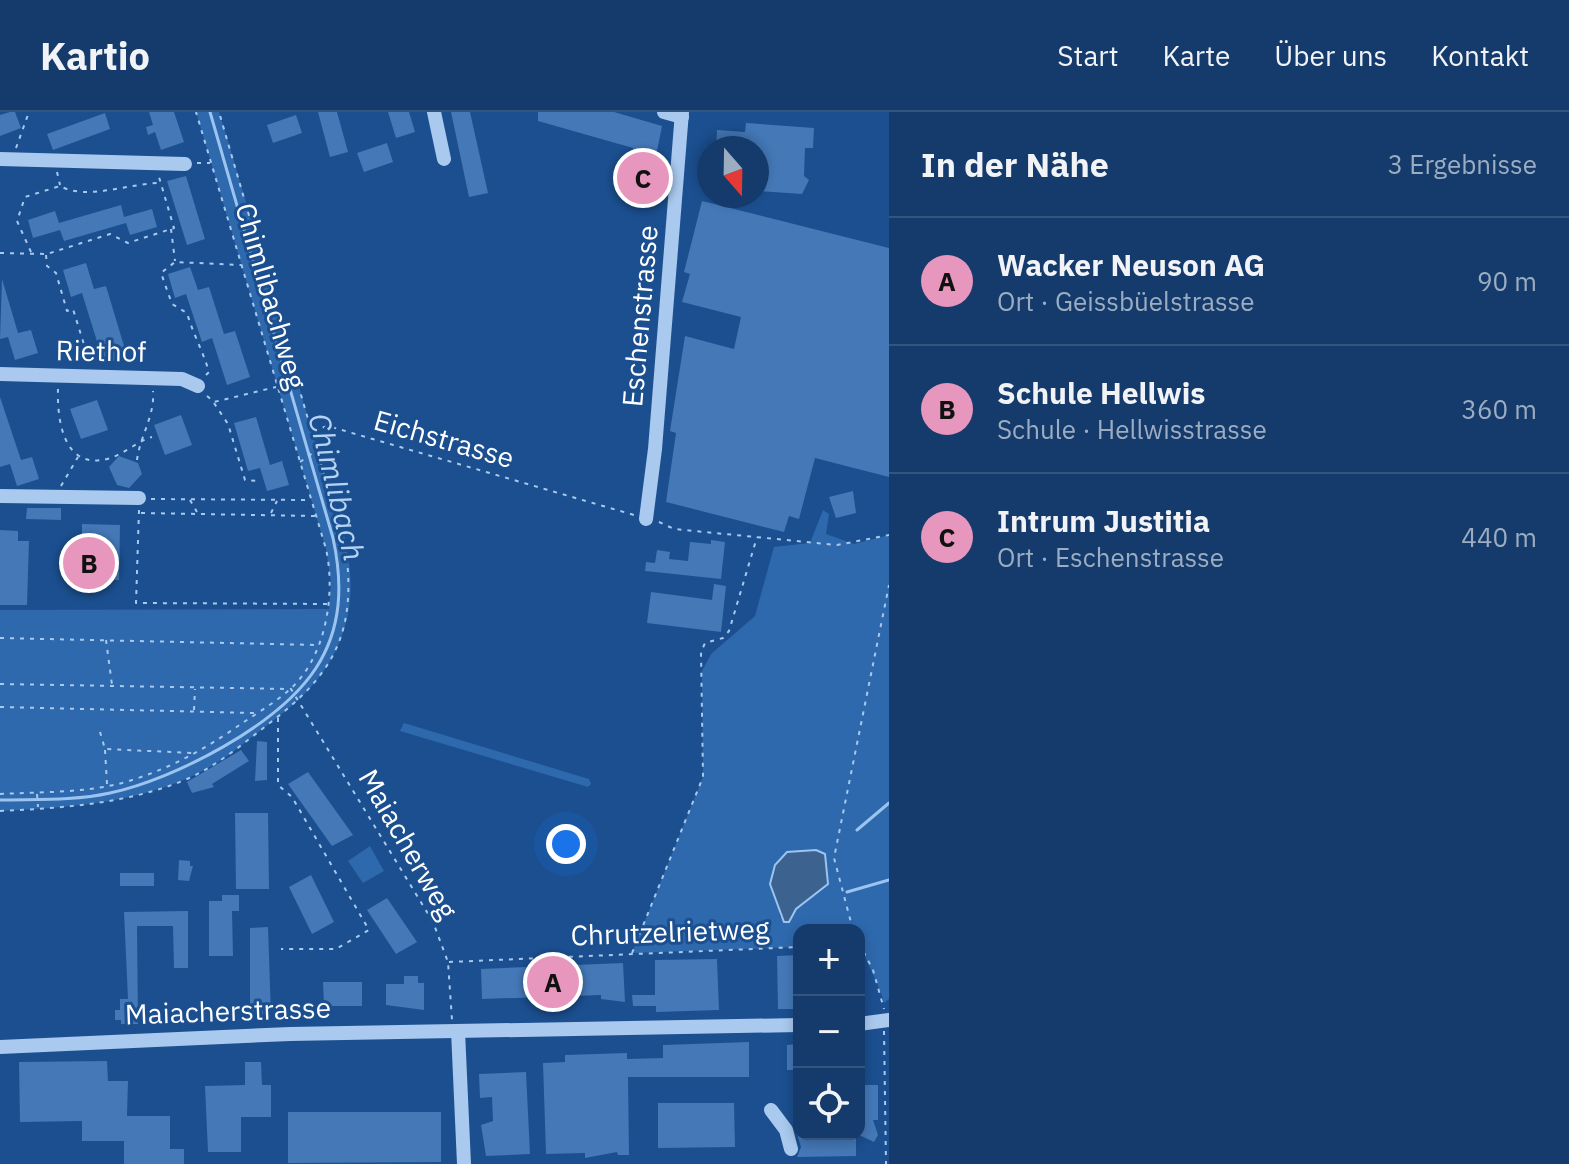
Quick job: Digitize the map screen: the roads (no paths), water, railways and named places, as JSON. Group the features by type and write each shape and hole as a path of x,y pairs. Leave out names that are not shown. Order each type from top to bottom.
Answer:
{"street":[{"path":"434,112 444,159"},
{"name":"Eschenstrasse","path":"646,519 655,449 682,114 664,112"},
{"path":"6,159 185,164"},
{"name":"Riethof","path":"0,374 182,379 198,386"},
{"path":"0,496 54,497 139,506"},
{"path":"865,1024 886,1022"},
{"name":"Maiacherstrasse","path":"0,1047 458,1031 793,1025"},
{"path":"458,1031 464,1164"},
{"path":"771,1110 786,1130 791,1149"}],"waterway":[{"name":"Chimlibach","path":"0,800 96,796 136,786 194,762 224,747 277,710 316,668 331,637 339,589 333,538 210,112"},
{"path":"857,830 889,803"},
{"path":"847,892 889,880"}],"place":[{"name":"Intrum Justitia","path":"643,178"},
{"name":"Schule Hellwis","path":"89,563"},
{"name":"Wacker Neuson AG","path":"553,982"}]}
